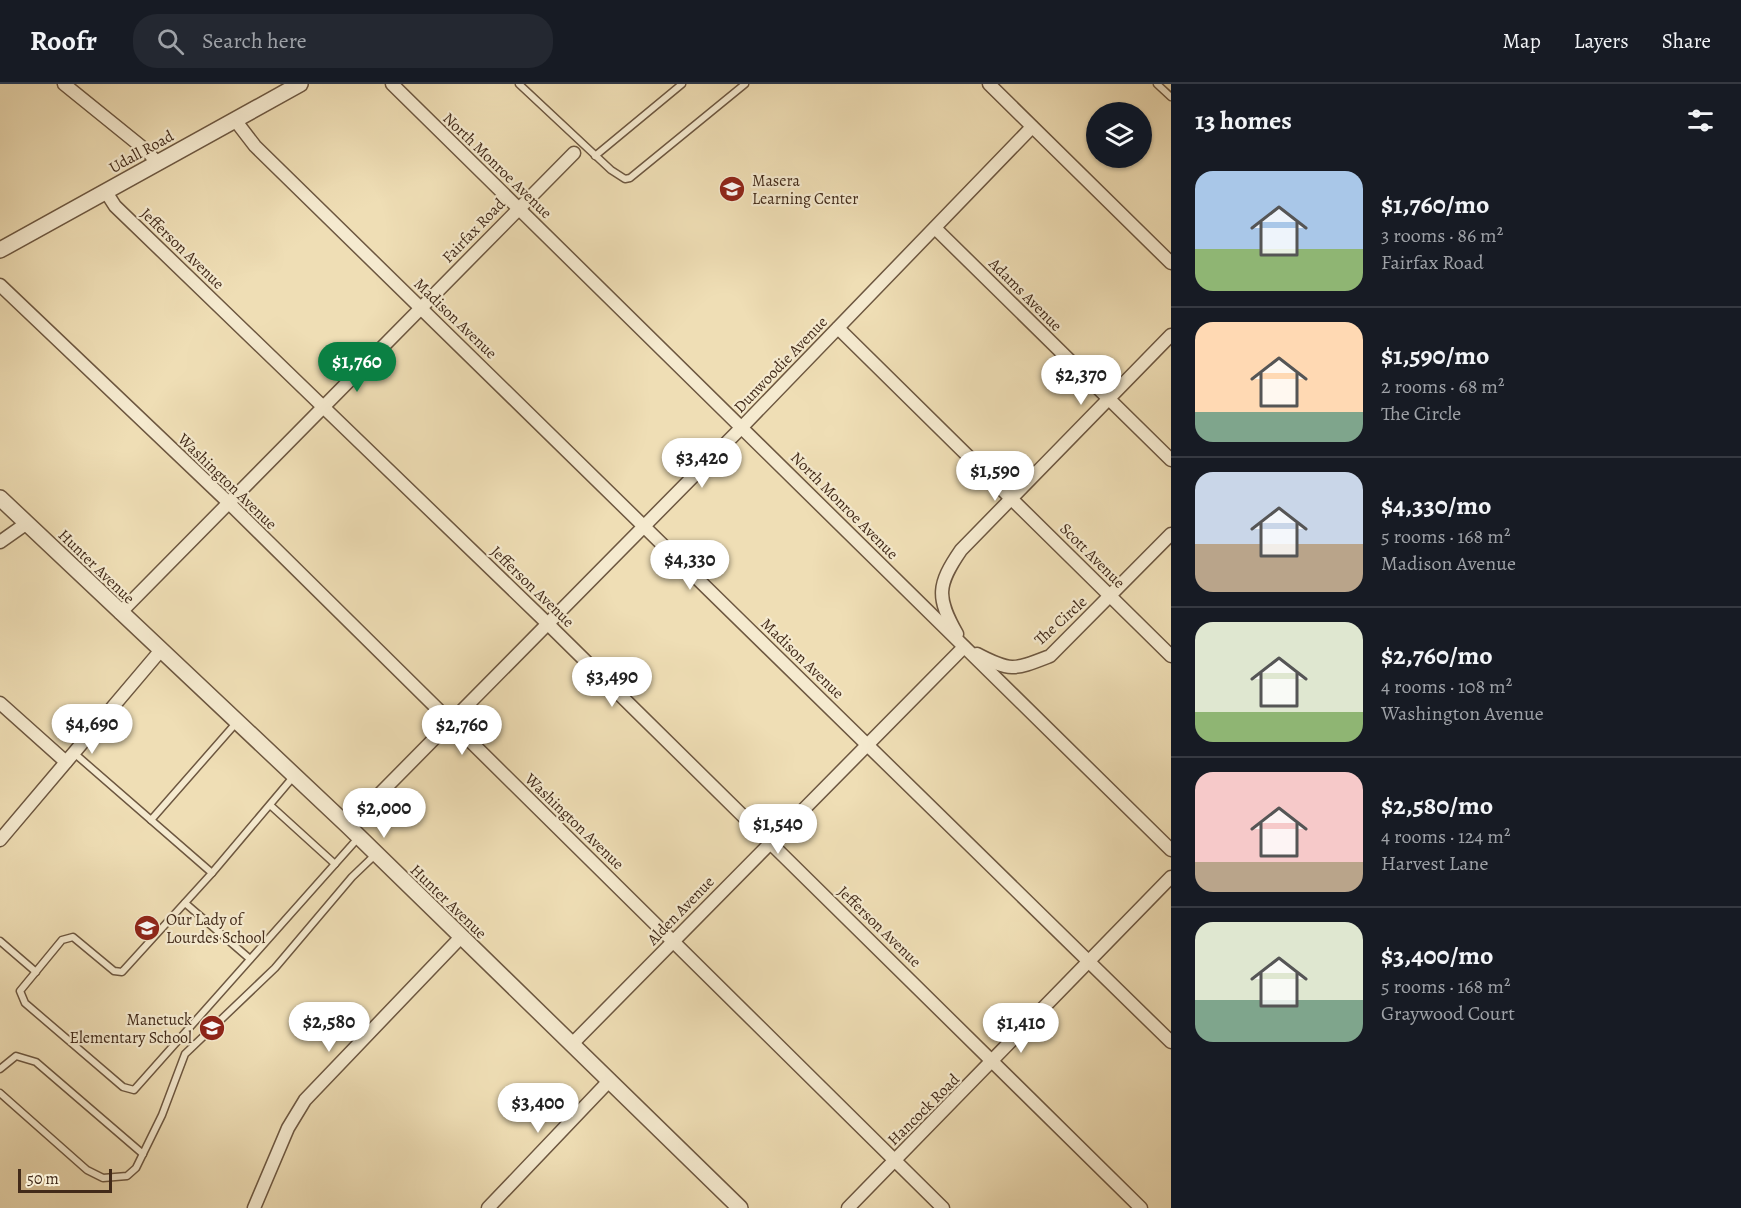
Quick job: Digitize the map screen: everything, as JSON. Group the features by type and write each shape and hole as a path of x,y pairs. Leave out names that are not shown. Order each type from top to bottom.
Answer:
{"street":[{"path":"64,84 148,152 157,163"},
{"name":"North Monroe Avenue","path":"392,84 1171,850"},
{"path":"989,84 1171,263"},
{"name":"Udall Road","path":"0,250 294,85"},
{"name":"Madison Avenue","path":"235,120 255,146 1171,1042"},
{"name":"Dunwoodie Avenue","path":"353,832 450,722 742,427 1032,127"},
{"name":"Fairfax Road","path":"120,613 573,153"},
{"name":"Jefferson Avenue","path":"106,192 115,206 324,405 1141,1208"},
{"name":"Adams Avenue","path":"935,228 1171,460"},
{"name":"Washington Avenue","path":"0,285 228,502 943,1208"},
{"name":"Scott Avenue","path":"838,328 1171,656"},
{"path":"964,647 942,606 942,590 948,569 961,550 1171,335"},
{"name":"Hunter Avenue","path":"0,498 376,854 740,1208"},
{"path":"0,543 27,523"},
{"name":"The Circle","path":"964,647 1002,668 1025,666 1050,656 1171,534"},
{"name":"Alden Avenue","path":"572,1044 964,647"},
{"path":"0,840 161,650"},
{"path":"0,703 70,757"},
{"name":"Hancock Road","path":"848,1208 1171,877"},
{"path":"254,1208 288,1128 305,1100 461,937"},
{"path":"488,1208 610,1080"}],"lane":[{"path":"519,84 595,156 619,176 630,178 745,84"},
{"path":"595,156 682,84"},
{"path":"1157,84 1171,97"},
{"path":"151,819 237,722"},
{"path":"70,757 151,819 212,873"},
{"path":"294,776 212,873 122,972 114,971 73,937 62,940 20,991 25,1004 123,1087 134,1090 334,864 353,832"},
{"path":"270,805 334,864"},
{"path":"0,1093 87,1170 103,1178 128,1176 136,1168 162,1115 185,1054 275,968 352,877 376,854"},
{"path":"185,903 250,959"},
{"path":"0,941 36,972"},
{"path":"0,1069 16,1056 36,1062 142,1154"}],"place":[{"name":"Masera Learning Center","path":"732,189"},
{"name":"Our Lady of Lourdes School","path":"147,928"},
{"name":"Manetuck Elementary School","path":"212,1028"}]}
